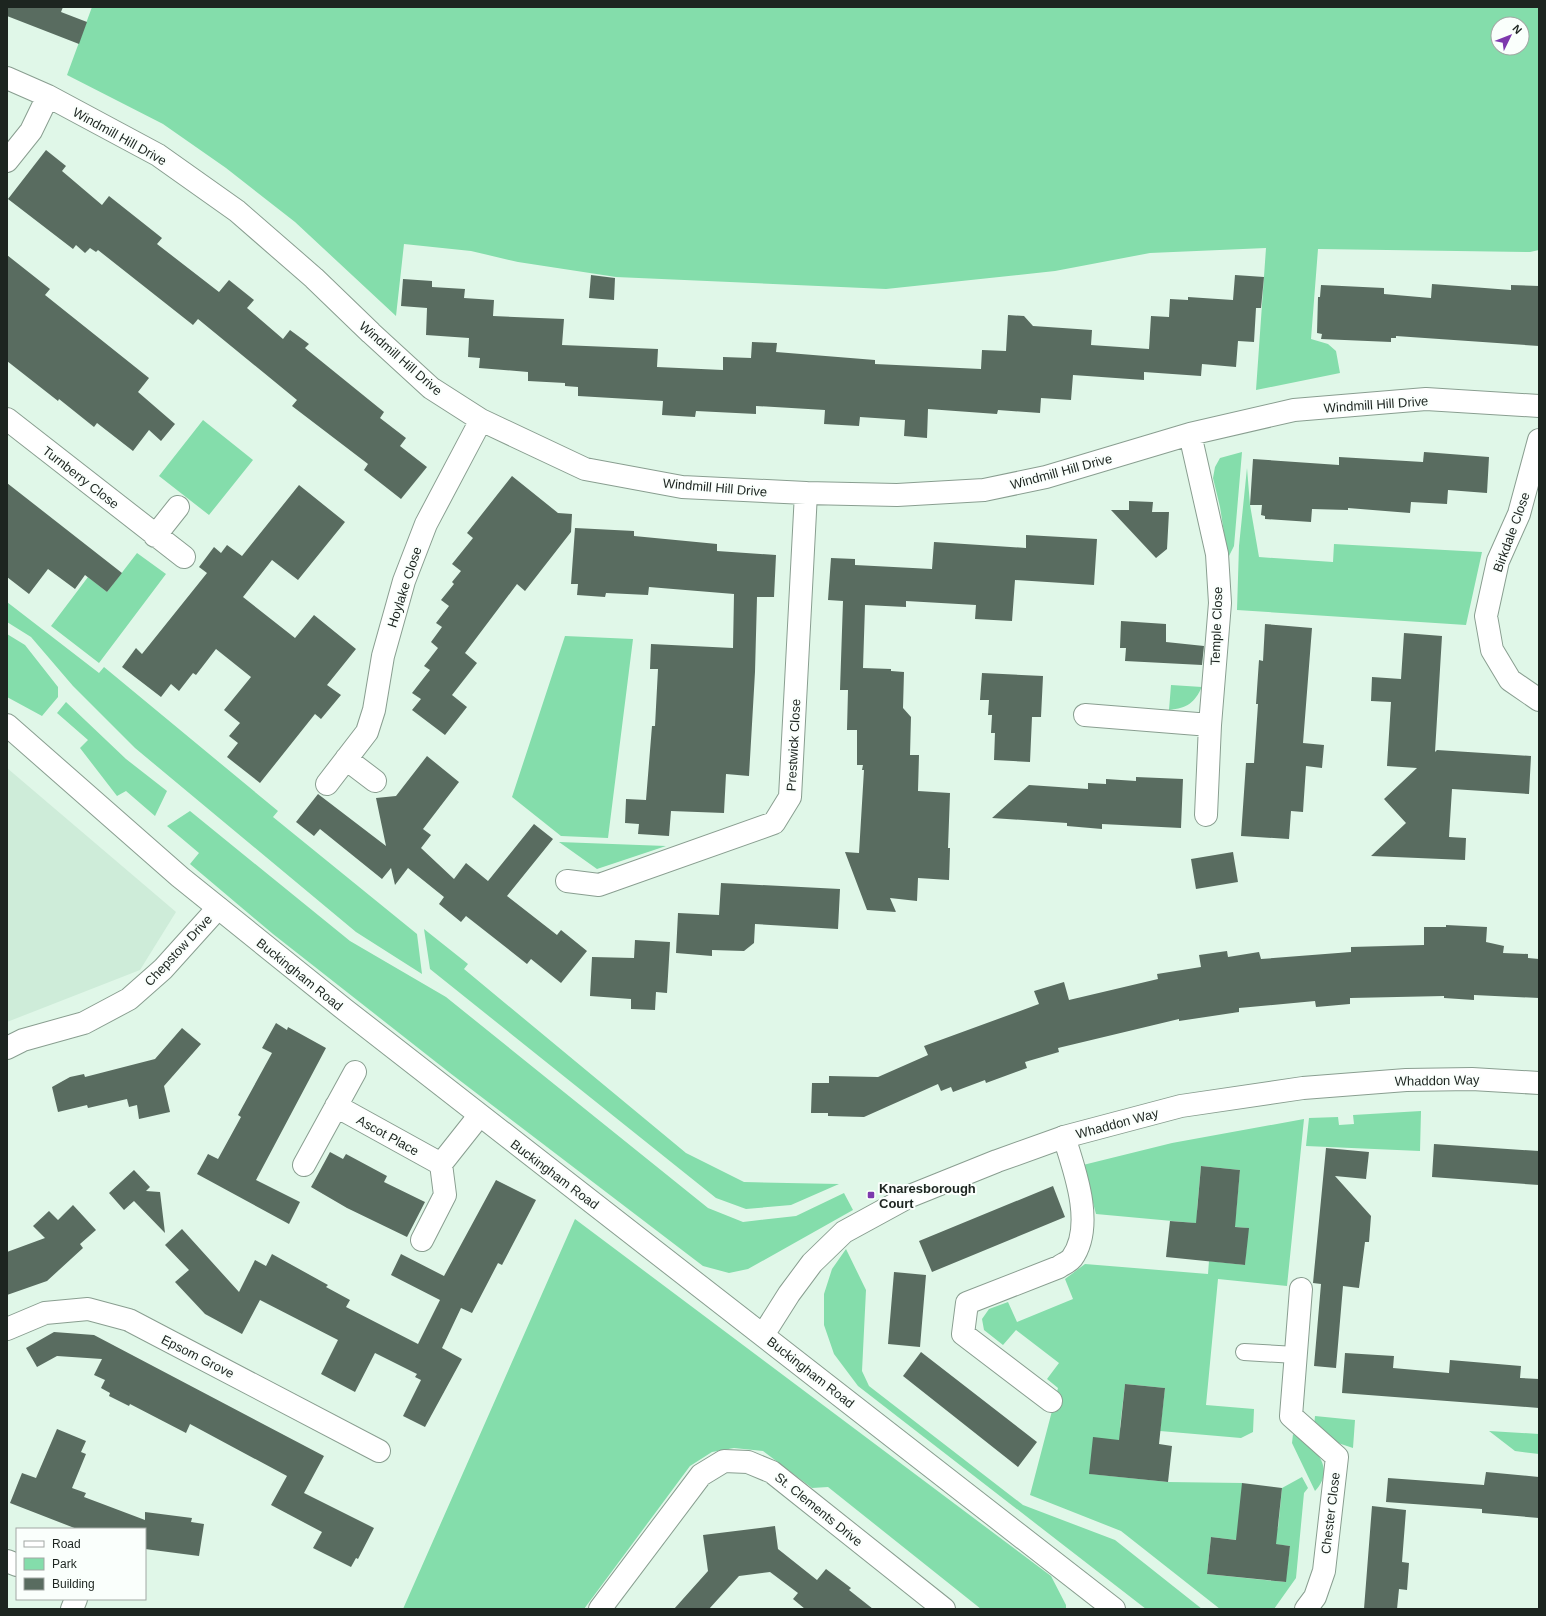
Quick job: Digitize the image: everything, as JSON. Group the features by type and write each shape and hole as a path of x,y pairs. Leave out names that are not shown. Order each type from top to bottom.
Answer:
{"street":[{"name":"Windmill Hill Drive","path":"7,78 48,96 158,155 237,212 314,278 371,334 431,388 481,420 586,469 682,487 806,493 898,495 984,490 1046,477 1190,434 1294,410 1426,399 1539,406"},
{"path":"7,161 31,131 48,96"},
{"name":"Turnberry Close","path":"7,419 184,558"},
{"name":"Hoylake Close","path":"326,784 367,732 374,710 387,641 404,581 426,524 481,420"},
{"name":"Temple Close","path":"1190,434 1217,554 1220,603 1210,725 1206,815"},
{"name":"Birkdale Close","path":"1539,440 1520,514 1498,561 1486,616 1492,650 1510,680 1539,700"},
{"name":"Prestwick Close","path":"567,881 598,885 774,823 790,797 806,493"},
{"path":"155,536 178,507"},
{"path":"1084,715 1210,725"},
{"name":"Buckingham Road","path":"7,725 106,810 180,877 218,908 479,1116 763,1335 1104,1606"},
{"path":"346,758 376,782"},
{"name":"Chepstow Drive","path":"7,1048 23,1040 84,1023 129,999 164,969 218,908"},
{"path":"304,1164 355,1072"},
{"name":"Whaddon Way","path":"763,1335 789,1294 812,1263 844,1232 910,1196 997,1161 1064,1138 1181,1106 1303,1088 1406,1080 1472,1079 1539,1083"},
{"name":"Ascot Place","path":"336,1106 441,1164"},
{"path":"422,1240 445,1195 441,1164 479,1116"},
{"path":"1051,1401 963,1334 967,1303 1059,1267 1071,1259 1079,1242 1084,1217 1072,1163 1064,1138"},
{"name":"Chester Close","path":"1301,1289 1291,1416 1337,1457 1324,1570 1315,1597 1306,1609"},
{"name":"Epsom Grove","path":"7,1329 45,1313 88,1309 129,1320 379,1451"},
{"name":"St. Clements Drive","path":"600,1609 701,1476 724,1462 748,1462 772,1472 944,1609"}],"lane":[{"path":"1244,1352 1296,1355"}],"shaded area":[{"path":"7,768 176,912 140,970 7,1022"}],"green space":[{"path":"92,7 1539,7 1539,250 1530,252 1318,249 1311,339 1328,344 1336,351 1340,373 1256,390 1266,248 1150,253 1055,271 886,289 616,277 518,262 471,251 404,244 396,316 295,222 226,168 163,124 67,75"},
{"path":"203,420 253,460 209,515 159,476"},
{"path":"1242,452 1234,546 1228,558 1220,507 1213,478 1215,467 1220,458"},
{"path":"1247,468 1250,505 1259,557 1333,562 1334,544 1482,552 1466,625 1237,610 1239,546"},
{"path":"137,553 166,574 99,663 51,626 88,577 107,592"},
{"path":"7,602 99,673 104,667 278,811 273,817 417,934 422,974 356,932 135,748 73,686 31,637 7,622"},
{"path":"7,634 25,645 58,687 58,697 42,716 7,697"},
{"path":"565,636 633,639 608,838 561,836 512,797"},
{"path":"1171,685 1202,687 1190,704 1181,708 1169,710"},
{"path":"66,702 126,759 167,791 155,816 126,791 117,796 80,748 88,740 57,713"},
{"path":"190,811 350,941 446,997 708,1208 743,1222 796,1216 844,1193 853,1210 748,1269 729,1273 703,1266 450,1073 273,934 190,864 199,853 167,826"},
{"path":"559,842 666,846 597,869"},
{"path":"424,929 468,964 464,969 686,1153 744,1182 839,1184 791,1205 746,1209 716,1198 430,969"},
{"path":"1421,1111 1420,1151 1306,1146 1309,1118 1338,1117 1339,1125 1354,1124 1353,1115"},
{"path":"1304,1119 1287,1286 1218,1279 1206,1405 1254,1409 1253,1432 1241,1438 1160,1431 1165,1388 1125,1384 1120,1427 1128,1441 1090,1474 1168,1482 1242,1483 1245,1541 1211,1537 1207,1574 1285,1582 1290,1546 1257,1542 1278,1528 1282,1488 1302,1477 1308,1488 1304,1493 1296,1578 1274,1609 1220,1609 1121,1531 1030,1495 1058,1388 1047,1379 1059,1363 1016,1330 1003,1345 984,1330 982,1319 989,1309 1008,1302 1017,1322 1073,1299 1065,1279 1085,1264 1208,1274 1209,1261 1245,1265 1248,1228 1216,1225 1236,1213 1240,1170 1201,1166 1197,1210 1205,1211 1205,1224 1096,1214 1083,1165 1172,1143"},
{"path":"575,1219 1051,1576 1066,1605 1066,1609 981,1609 828,1487 812,1488 763,1451 734,1448 712,1452 690,1466 584,1609 403,1609"},
{"path":"846,1249 866,1290 862,1371 869,1386 1023,1505 1115,1540 1202,1609 1146,1609 858,1386 834,1354 824,1325 824,1294 832,1269"},
{"path":"1315,1416 1355,1420 1353,1448 1332,1441 1314,1426"},
{"path":"1489,1431 1539,1434 1539,1454 1515,1451"},
{"path":"1293,1434 1315,1451 1320,1458 1324,1474 1315,1491 1292,1443"}],"building":[{"path":"7,7 63,7 61,12 87,22 79,44 7,16"},
{"path":"46,150 66,166 62,171 102,205 109,196 162,238 157,244 219,292 229,280 254,300 247,308 283,339 290,330 309,344 305,348 384,412 380,418 406,438 400,446 427,467 401,499 364,470 368,464 292,406 297,400 198,319 193,325 98,250 96,252 90,248 85,253 76,245 73,249 8,199"},
{"path":"7,255 50,289 45,295 149,378 138,392 175,424 161,441 149,430 133,451 97,423 94,427 7,361"},
{"path":"591,275 615,278 614,300 589,298"},
{"path":"1235,275 1264,277 1261,308 1256,308 1254,342 1238,341 1236,367 1202,364 1201,376 1144,372 1144,380 1073,375 1071,400 1041,398 1040,413 998,410 997,414 928,409 927,438 904,436 905,420 860,417 859,426 824,424 825,410 756,406 756,414 696,411 695,417 662,415 663,401 578,396 578,387 565,386 565,383 528,381 528,372 479,368 480,358 468,357 469,338 426,335 427,308 401,306 403,279 432,281 432,287 465,289 464,298 494,300 493,316 564,319 562,345 658,349 657,367 723,370 723,357 751,358 752,342 777,343 776,352 875,360 875,364 981,369 982,350 1006,351 1008,315 1024,316 1033,326 1092,330 1091,345 1149,349 1151,316 1169,317 1170,299 1188,300 1188,297 1233,300"},
{"path":"1432,284 1511,290 1511,285 1539,286 1539,346 1396,336 1396,338 1391,338 1391,342 1321,339 1322,334 1317,333 1318,297 1320,297 1321,285 1384,288 1384,294 1431,298"},
{"path":"1424,452 1489,457 1487,493 1448,490 1447,504 1411,502 1410,513 1348,508 1348,510 1312,509 1311,522 1265,519 1265,516 1261,515 1262,505 1250,505 1253,459 1339,465 1339,457 1423,462"},
{"path":"512,476 558,513 572,514 571,532 525,591 517,584 465,653 477,663 452,695 467,707 445,735 412,710 421,699 412,693 430,670 424,666 438,648 431,642 442,627 436,623 449,606 441,600 454,584 452,582 461,571 452,564 473,538 467,533"},
{"path":"7,483 122,573 107,592 85,575 75,589 48,569 29,594 7,577"},
{"path":"299,485 345,522 298,580 272,560 243,597 295,638 314,615 356,649 327,685 341,695 321,719 315,714 260,783 227,757 238,743 229,736 240,723 224,710 251,677 216,649 196,675 193,673 179,691 171,684 161,697 122,667 136,648 142,654 207,573 199,567 214,547 221,553 227,545 242,556"},
{"path":"1129,501 1153,502 1152,512 1169,512 1167,549 1156,558 1111,510 1129,510"},
{"path":"575,528 634,531 634,536 717,544 717,551 776,555 774,597 757,597 755,672 749,776 726,774 724,813 671,811 669,836 638,834 639,824 625,823 626,799 646,800 652,726 655,726 658,669 650,669 651,644 733,648 734,594 649,587 648,595 606,593 605,597 577,595 578,584 571,584"},
{"path":"1026,535 1097,539 1094,585 1015,580 1012,621 975,619 976,605 906,601 906,607 865,605 863,668 891,669 891,671 904,672 903,708 911,717 910,755 919,755 918,791 950,793 948,848 950,848 949,880 918,878 917,901 890,898 896,912 867,910 845,852 859,853 864,770 862,770 863,765 857,765 857,730 847,730 848,690 840,690 843,601 828,600 831,558 855,559 855,565 932,569 934,542 1026,548"},
{"path":"1121,621 1166,624 1166,642 1204,646 1202,665 1125,661 1126,648 1120,648"},
{"path":"1265,624 1312,628 1303,743 1324,745 1322,768 1306,766 1303,812 1291,811 1289,839 1241,836 1246,763 1254,763 1259,660 1263,661"},
{"path":"1404,633 1442,636 1435,752 1437,750 1531,756 1529,794 1452,789 1449,837 1466,838 1465,860 1371,856 1406,823 1384,799 1417,768 1387,766 1391,702 1371,701 1372,677 1401,679"},
{"path":"982,673 1043,676 1041,717 1032,717 1030,762 994,760 995,733 991,733 992,715 988,715 989,700 980,700"},
{"path":"427,756 459,782 423,829 431,835 421,848 454,879 466,863 488,881 534,824 553,839 507,896 557,935 561,930 587,951 561,983 531,959 527,964 466,916 461,922 439,904 444,897 408,868 395,885 391,868 382,879 320,829 314,836 296,822 318,794 386,846 376,798 396,796"},
{"path":"1136,777 1183,779 1181,828 1102,824 1102,829 1067,826 1067,823 992,818 1029,785 1088,789 1088,783 1106,784 1106,779 1136,781"},
{"path":"1233,852 1238,882 1196,889 1191,859"},
{"path":"721,883 840,889 838,929 755,924 754,943 744,951 712,950 712,956 676,953 678,913 719,915"},
{"path":"1446,925 1487,927 1486,942 1504,946 1503,953 1528,954 1528,958 1539,959 1539,998 1474,995 1474,1000 1444,998 1444,996 1350,998 1350,1004 1316,1007 1315,1001 1239,1008 1239,1012 1179,1021 1179,1019 1058,1048 1059,1052 1025,1062 1027,1068 986,1083 985,1080 953,1092 951,1087 941,1091 938,1084 864,1117 828,1116 828,1113 811,1113 812,1083 829,1083 829,1076 878,1077 928,1055 924,1046 1039,1004 1034,991 1064,982 1069,1000 1158,979 1157,974 1201,967 1199,955 1227,951 1228,957 1259,952 1261,959 1351,952 1351,947 1424,945 1424,927 1446,927"},
{"path":"635,940 670,942 667,993 656,992 655,1010 631,1009 631,999 590,996 592,957 634,958"},
{"path":"276,1023 287,1030 288,1027 326,1048 256,1180 300,1202 289,1224 197,1174 208,1154 218,1159 241,1117 238,1115 272,1053 262,1048"},
{"path":"182,1028 201,1044 164,1086 170,1112 139,1119 137,1105 129,1107 127,1099 88,1108 87,1105 58,1112 52,1087 70,1077 84,1074 85,1077 155,1059"},
{"path":"1434,1144 1539,1151 1539,1185 1432,1177"},
{"path":"1326,1148 1369,1152 1366,1179 1335,1176 1371,1216 1369,1242 1365,1242 1359,1288 1343,1286 1336,1368 1314,1366 1321,1284 1313,1283"},
{"path":"330,1152 343,1159 346,1154 387,1176 384,1182 425,1202 407,1237 347,1208 311,1187"},
{"path":"1201,1166 1240,1170 1235,1227 1249,1228 1245,1265 1166,1257 1170,1221 1196,1223"},
{"path":"134,1170 150,1187 146,1191 160,1192 165,1233 134,1201 124,1210 109,1193"},
{"path":"496,1180 536,1200 502,1265 498,1263 472,1313 461,1308 442,1348 462,1359 425,1427 403,1416 421,1380 415,1377 417,1374 375,1353 355,1392 321,1374 338,1340 260,1300 242,1334 205,1314 175,1282 189,1270 165,1245 182,1229 239,1292 255,1260 266,1266 272,1254 328,1285 326,1287 350,1300 346,1307 418,1344 440,1300 391,1275 401,1254 444,1276"},
{"path":"1053,1186 1065,1217 932,1272 919,1241"},
{"path":"73,1205 96,1230 80,1244 83,1248 47,1281 7,1295 7,1252 45,1238 33,1226 49,1211 58,1220"},
{"path":"894,1272 926,1275 920,1347 888,1344"},
{"path":"54,1332 94,1335 324,1456 304,1493 374,1528 358,1559 356,1558 351,1567 313,1548 322,1532 271,1505 287,1476 190,1424 186,1433 130,1404 129,1406 109,1396 110,1393 101,1388 105,1380 94,1375 102,1359 57,1356 37,1367 26,1348"},
{"path":"921,1352 1037,1442 1018,1467 903,1376"},
{"path":"1345,1353 1394,1356 1393,1368 1449,1373 1450,1360 1521,1366 1520,1378 1539,1379 1539,1408 1342,1393"},
{"path":"1125,1384 1165,1388 1159,1444 1172,1446 1168,1482 1089,1474 1093,1437 1119,1440"},
{"path":"57,1429 86,1441 81,1452 86,1454 72,1488 86,1493 84,1497 145,1520 145,1512 192,1518 191,1522 204,1524 199,1556 146,1549 146,1528 74,1528 10,1503 22,1473 36,1478"},
{"path":"1486,1472 1539,1477 1539,1518 1482,1513 1482,1509 1386,1502 1388,1478 1484,1485"},
{"path":"1242,1483 1282,1488 1276,1544 1290,1546 1286,1582 1207,1574 1211,1537 1236,1540"},
{"path":"1372,1506 1406,1510 1402,1562 1409,1563 1407,1590 1399,1589 1397,1609 1364,1609"},
{"path":"775,1526 778,1549 817,1580 826,1569 851,1588 849,1590 873,1609 805,1609 793,1599 798,1593 770,1572 739,1576 709,1609 674,1609 708,1571 703,1535"}],"place":[{"name":"Knaresborough Court","path":"871,1195"}]}
